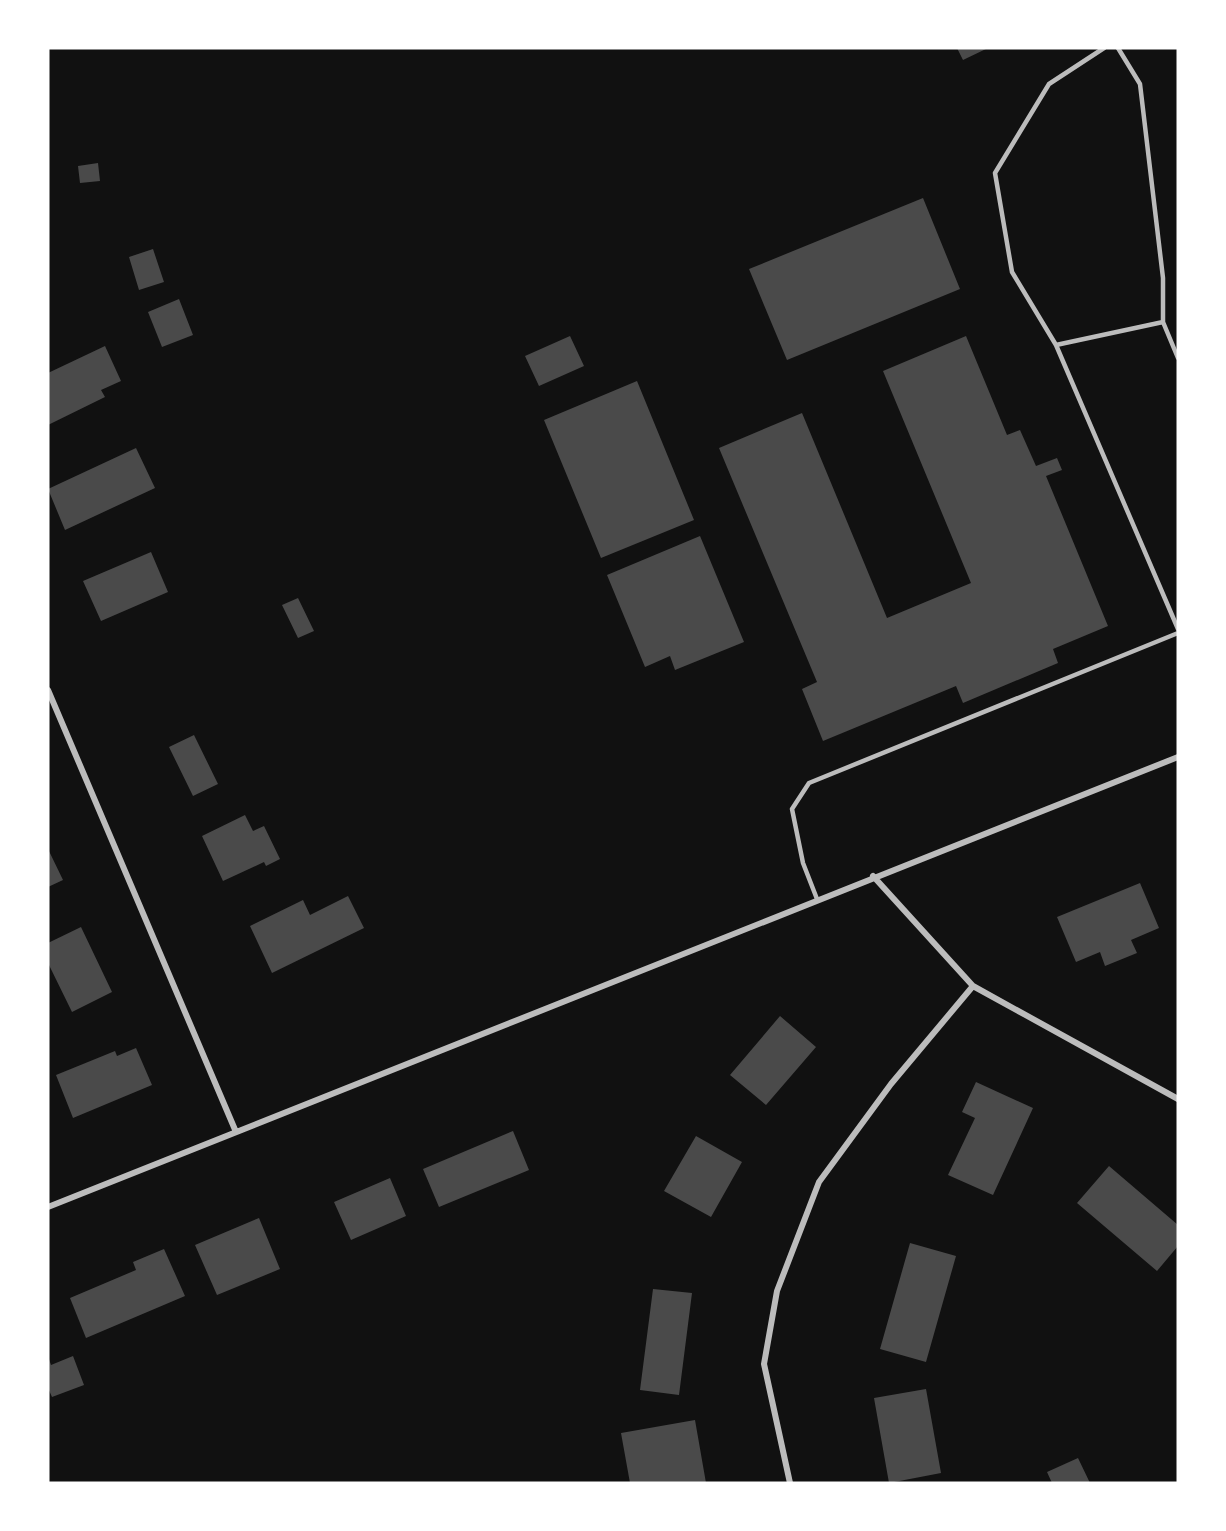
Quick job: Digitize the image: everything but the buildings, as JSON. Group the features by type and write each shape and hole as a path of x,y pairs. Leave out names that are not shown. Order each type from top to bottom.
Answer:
{"street":[{"path":"48,690 236,1132"},
{"path":"48,1207 873,876 1178,757"},
{"path":"873,876 973,986 1178,1099"},
{"path":"790,1483 764,1364 777,1291 819,1182 891,1084 973,986"}],"lane":[{"path":"818,899 803,863 792,810 809,783 1178,631 1056,345 1012,272 994,173 1049,84 1104,48"},
{"path":"1118,48 1140,84 1163,278 1163,322 1178,358"},
{"path":"1056,345 1163,322"}]}
